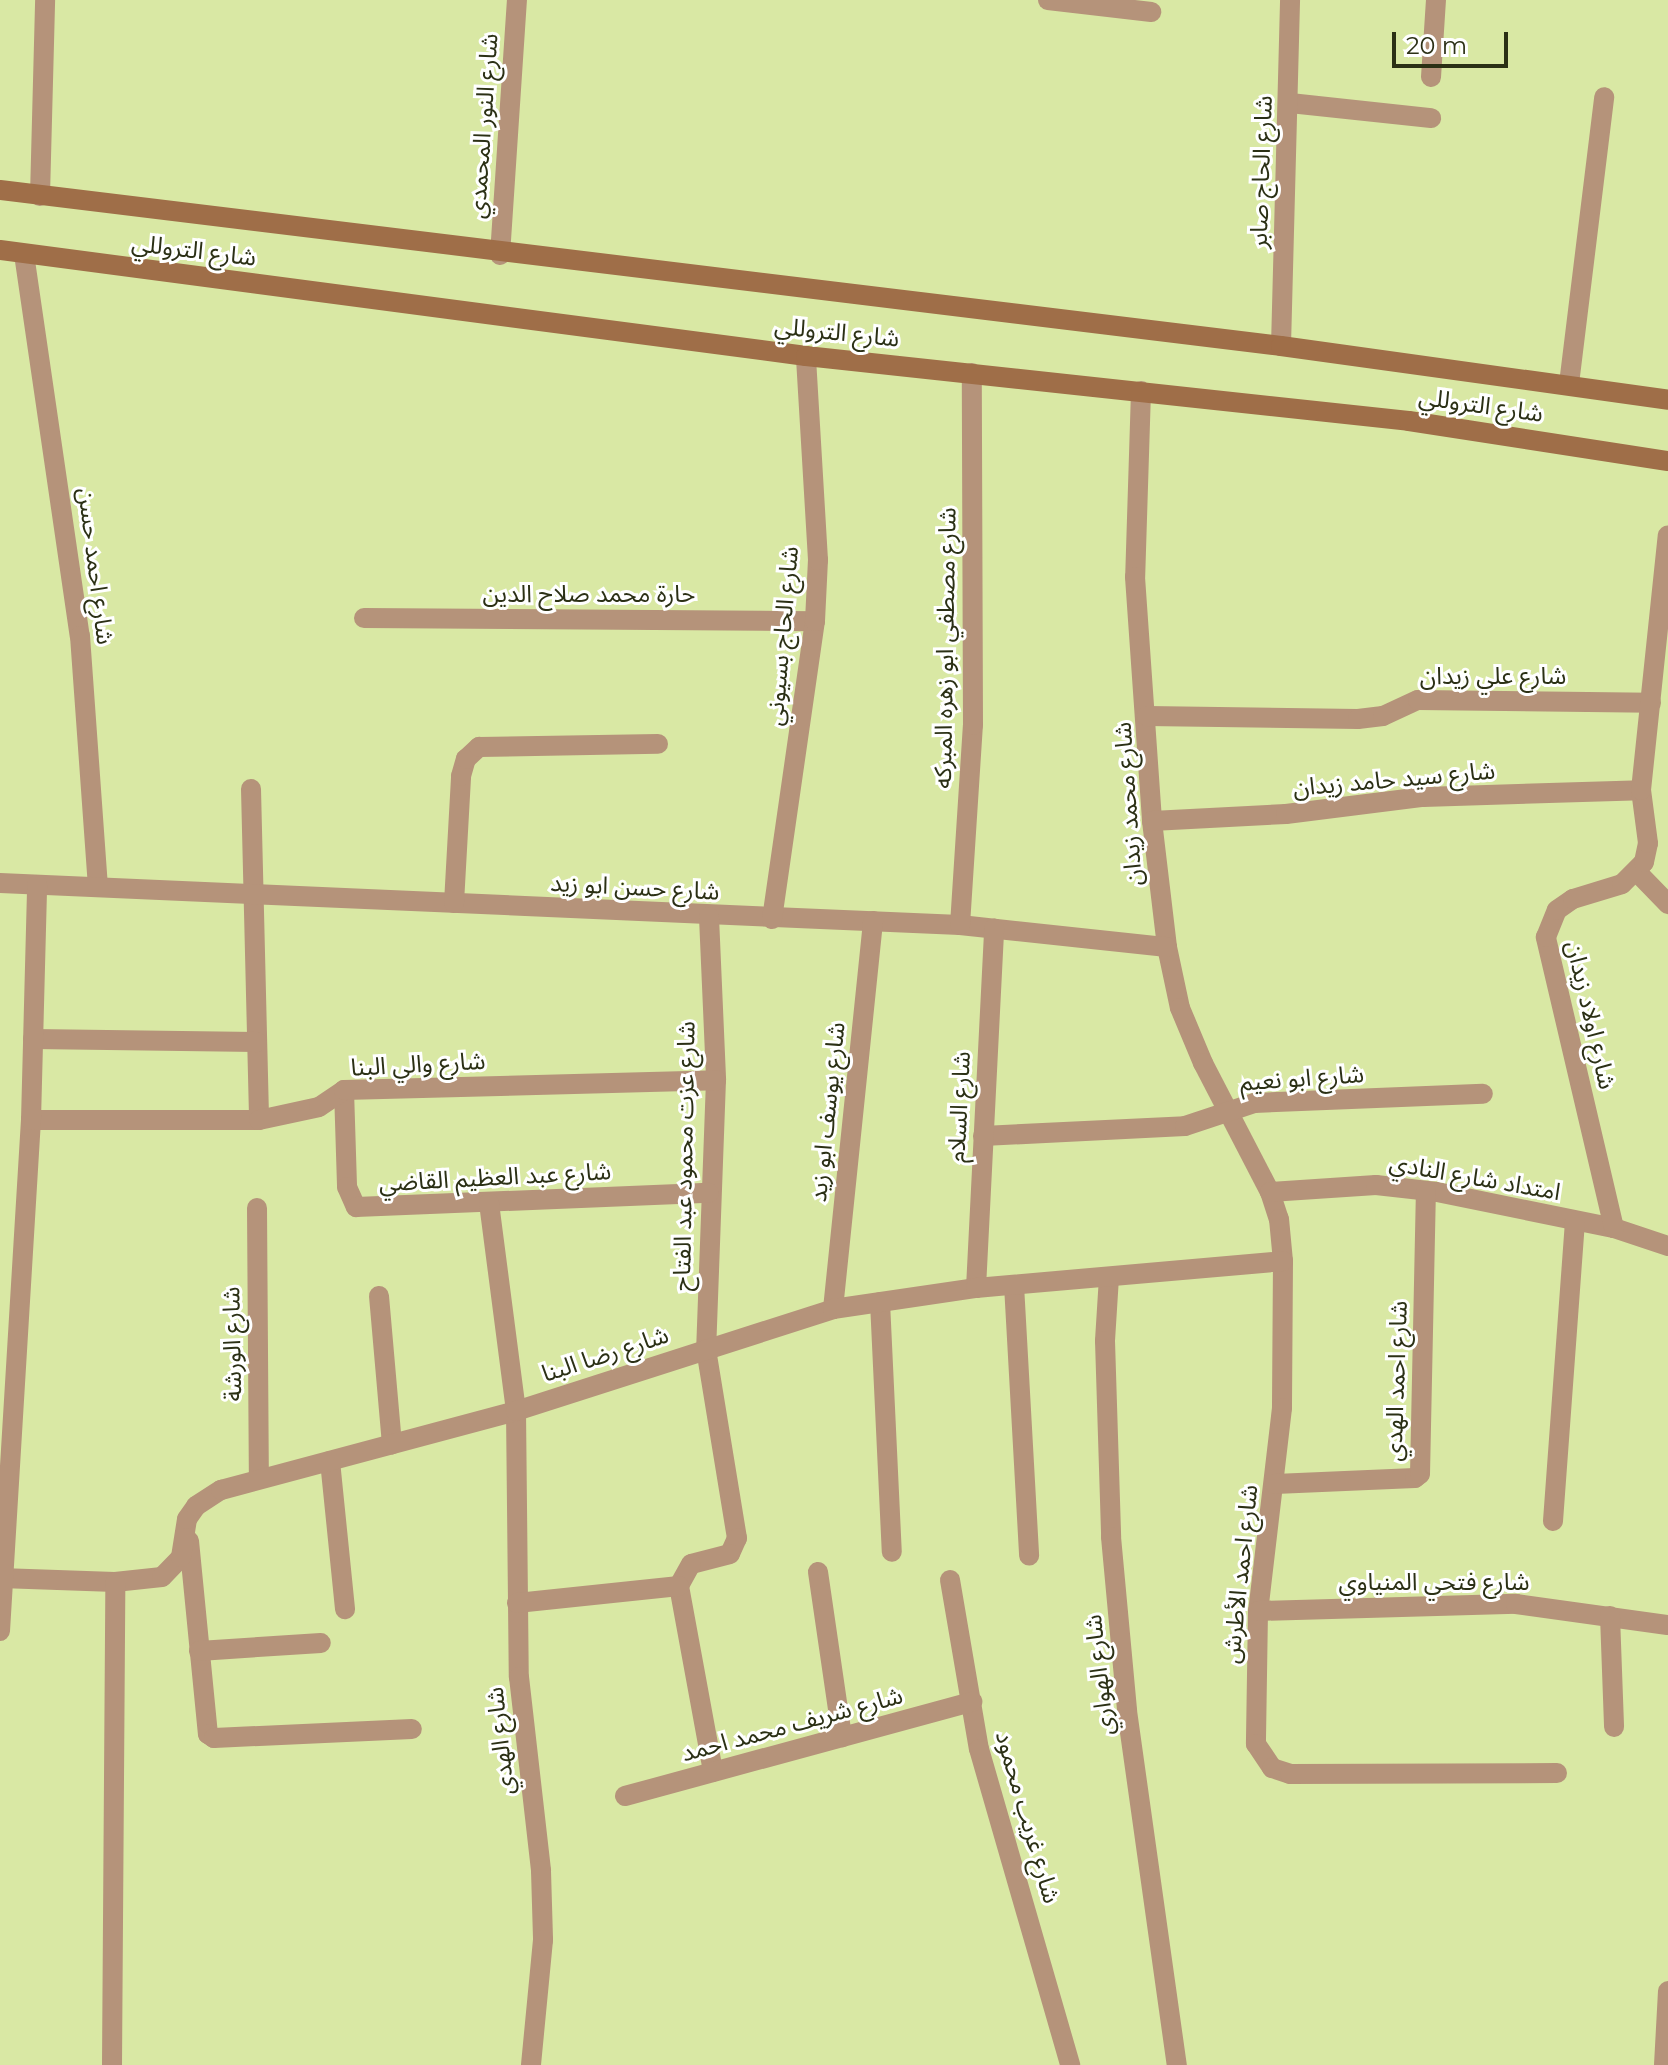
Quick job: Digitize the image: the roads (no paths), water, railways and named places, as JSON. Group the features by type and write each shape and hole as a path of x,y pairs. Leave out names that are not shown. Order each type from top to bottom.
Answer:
{"street":[{"path":"40,196 45,0"},
{"name":"شارع النور المحمدي","path":"500,255 517,0"},
{"path":"1048,0 1151,12"},
{"name":"شارع الحاج صابر","path":"1281,346 1290,103 1290,0"},
{"path":"1431,77 1436,0"},
{"path":"1569,384 1604,97"},
{"path":"1290,103 1431,118"},
{"name":"شارع التروللي","path":"0,190 500,255 1281,346 1668,400"},
{"name":"شارع التروللي","path":"0,250 806,356 1409,421 1668,461"},
{"name":"شارع احمد حسن","path":"24,254 80,636 98,886"},
{"name":"شارع الحاج بسيوني","path":"772,919 815,621 818,560 806,356"},
{"name":"شارع مصطفي ابو زهره المبركه","path":"960,925 973,725 972,373"},
{"name":"شارع محمد زيدان","path":"1141,391 1135,577 1152,821 1167,947 1180,1008 1270,1192"},
{"path":"1668,535 1641,790 1648,843 1637,872 1668,904"},
{"name":"حارة محمد صلاح الدين","path":"364,618 815,621"},
{"name":"شارع علي زيدان","path":"1147,716 1358,719 1383,716 1418,700 1651,703"},
{"path":"454,903 461,776 466,759 479,747 658,744"},
{"path":"251,789 259,1120"},
{"name":"شارع سيد حامد زيدان","path":"1152,821 1286,814 1423,797 1641,790"},
{"name":"شارع اولاد زيدان","path":"1614,1228 1546,937 1557,910 1573,899 1622,884 1637,872"},
{"name":"شارع حسن ابو زيد","path":"0,883 253,891 709,917 960,925 1167,947"},
{"path":"0,1631 0,1578 31,1120 37,885"},
{"name":"شارع عزت محمود عبد الفتاح","path":"679,1586 691,1564 730,1554 737,1543 706,1349 709,1193 716,1080 709,917"},
{"name":"شارع يوسف ابو زيد","path":"833,1309 873,921"},
{"name":"شارع السلام","path":"976,1288 994,928"},
{"path":"33,1039 257,1042"},
{"name":"شارع والي البنا","path":"31,1120 259,1120 319,1107 344,1090 716,1080"},
{"name":"شارع عبد العظيم القاضي","path":"344,1090 347,1187 356,1207 709,1193"},
{"name":"شارع ابو نعيم","path":"983,1136 1185,1126 1254,1103 1483,1094"},
{"name":"امتداد شارع النادي","path":"1270,1192 1376,1185 1426,1191 1614,1228 1668,1246"},
{"name":"شارع احمد الهدي","path":"1275,1484 1415,1478 1420,1474 1426,1191"},
{"name":"شارع احمد الأطرش","path":"1270,1192 1279,1219 1286,1340 1275,1484 1258,1611 1256,1744 1272,1768 1290,1774 1557,1773"},
{"name":"شارع الهدي","path":"489,1203 516,1411 519,1677 543,1926 531,2065"},
{"name":"شارع الورشة","path":"257,1208 259,1479"},
{"path":"1553,1521 1575,1221"},
{"name":"شارع رضا البنا","path":"187,1519 208,1497 259,1479 516,1411 833,1309 976,1288 1283,1261"},
{"name":"شارع الهواري","path":"1109,1277 1105,1341 1111,1537 1127,1711 1177,2065"},
{"path":"1014,1285 1029,1556"},
{"path":"379,1296 392,1444"},
{"path":"880,1302 892,1552"},
{"path":"330,1461 345,1609"},
{"path":"0,1578 148,1581 173,1569 181,1557 187,1519"},
{"path":"187,1519 206,1728 214,1738 412,1729"},
{"path":"818,1572 842,1737"},
{"name":"شارع غريب محمود","path":"950,1580 979,1749 1070,2065"},
{"path":"112,2065 115,1582"},
{"path":"517,1603 679,1586 713,1772"},
{"name":"شارع فتحي المنياوي","path":"1258,1611 1516,1604 1668,1625"},
{"path":"1610,1616 1614,1727"},
{"path":"199,1651 321,1643"},
{"name":"شارع شريف محمد احمد","path":"625,1796 972,1702"},
{"path":"1664,2065 1668,1991"}]}
